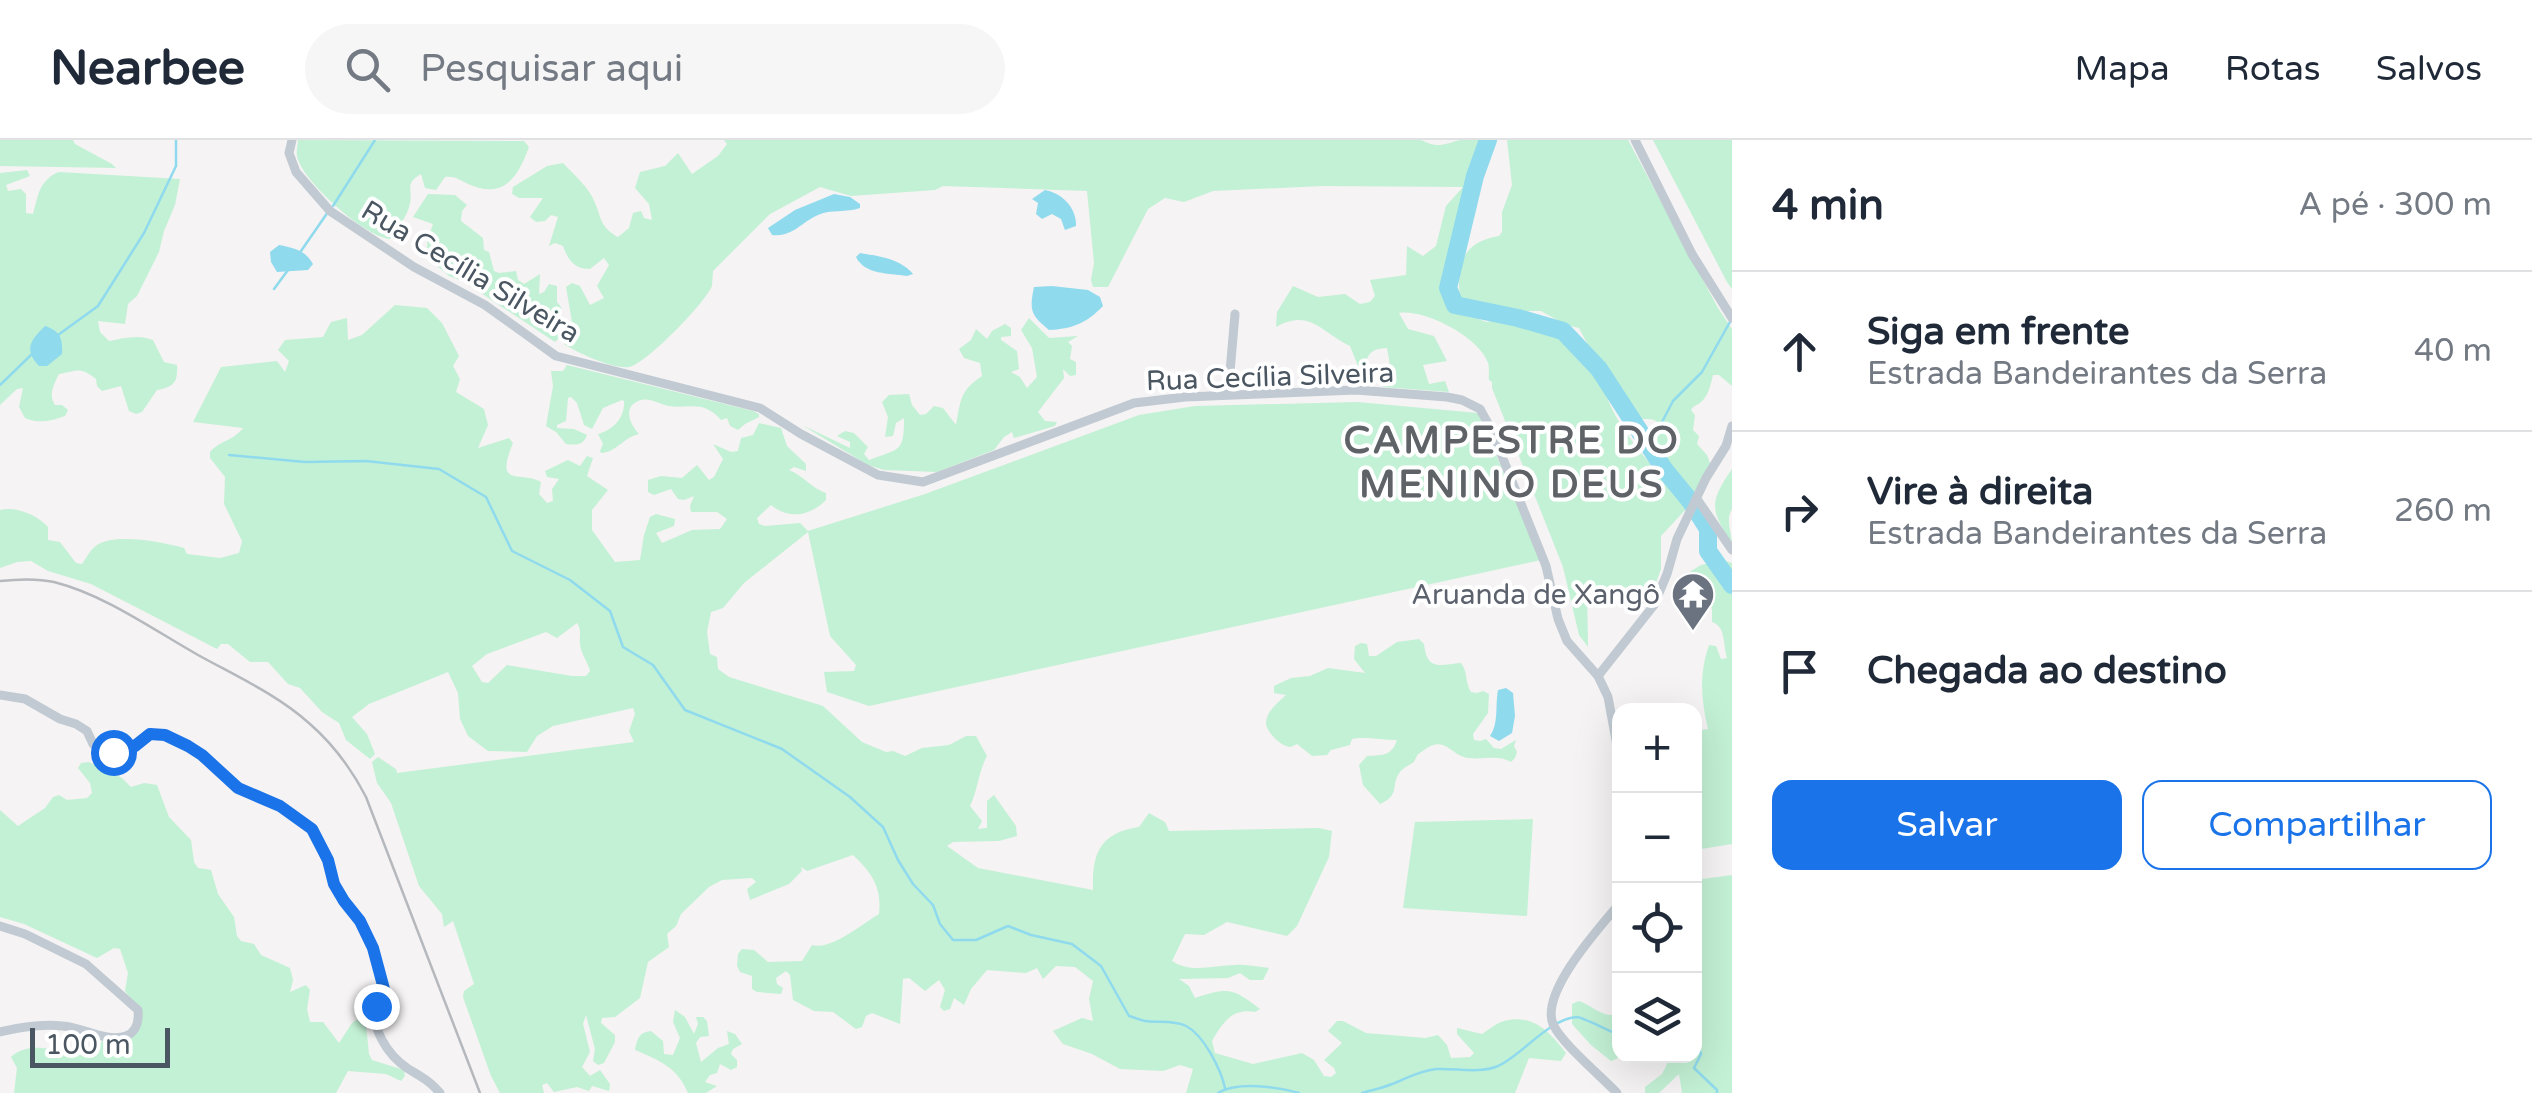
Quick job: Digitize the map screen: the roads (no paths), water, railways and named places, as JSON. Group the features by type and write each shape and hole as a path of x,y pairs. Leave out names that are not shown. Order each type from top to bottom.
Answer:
{"street":[{"name":"Rua Cecília Silveira","path":"292,140 289,152 296,172 330,211 414,267 485,305 556,356 760,408 878,475 923,482 1134,403 1356,390 1462,400 1480,408 1491,429 1546,566 1566,641 1598,676"},
{"path":"1635,140 1692,254 1728,309"},
{"path":"1228,395 1235,314"},
{"path":"1612,719 1598,676 1654,605 1677,540 1726,446 1732,426"},
{"path":"1696,503 1732,550"},
{"path":"0,694 25,699 76,724 87,731 93,744 113,752 135,746 150,734 165,735 202,755 238,788 280,806 312,829 328,860 334,884 373,948 384,989 376,1006 384,1043 393,1056 421,1074 440,1093"},
{"path":"1612,913 1578,954 1553,996 1550,1019 1558,1034 1617,1093"},
{"path":"0,926 86,964 138,1010 139,1019 134,1030 115,1037 59,1025 0,1032"}],"water":[{"path":"1045,190 1067,202 1076,226 1065,230 1061,219 1052,214 1042,219 1036,214 1038,203 1032,199"},
{"path":"834,194 850,197 860,208 823,213 791,232 772,235 768,228 795,210"},
{"path":"279,245 303,253 313,264 308,270 277,272 270,252"},
{"path":"860,253 896,262 913,274 871,270 856,257"},
{"path":"1034,287 1088,290 1100,297 1103,306 1079,324 1049,330 1035,316 1032,302"},
{"path":"45,326 60,336 62,354 47,366 39,366 30,350"},
{"path":"1506,688 1513,693 1515,716 1512,733 1499,741 1490,736 1496,720 1498,690"}],"waterway":[{"path":"58,335 98,306 144,233 176,166 176,140"},
{"path":"333,206 375,140"},
{"path":"1488,140 1475,176 1448,288 1455,305 1563,331 1599,369 1664,469 1691,502 1708,529 1708,551 1732,585"},
{"path":"301,251 328,212"},
{"path":"274,289 288,270"},
{"path":"1649,447 1673,401 1702,372 1731,320"},
{"path":"0,385 31,355"},
{"path":"229,455 305,462 366,461 439,469 486,497 512,551 570,580 610,611 623,647 653,665 685,710 782,749 850,797 883,827 898,860 933,905 940,924 953,940 976,940 1008,926 1072,944 1101,966 1129,1016 1176,1023 1193,1031 1211,1054 1225,1088"},
{"path":"1362,1093 1430,1070 1498,1066 1567,1019 1577,1017 1612,1032"},
{"path":"1696,1063 1694,1068 1717,1093"},
{"path":"1218,1093 1246,1086 1299,1093"}],"railway":[{"path":"0,581 54,582 110,604 271,695 327,740 366,797 480,1093"}],"place":[{"name":"Aruanda de Xangô","path":"1693,632"}],"district":[{"name":"CAMPESTRE DO MENINO DEUS","path":"1512,462"}]}
